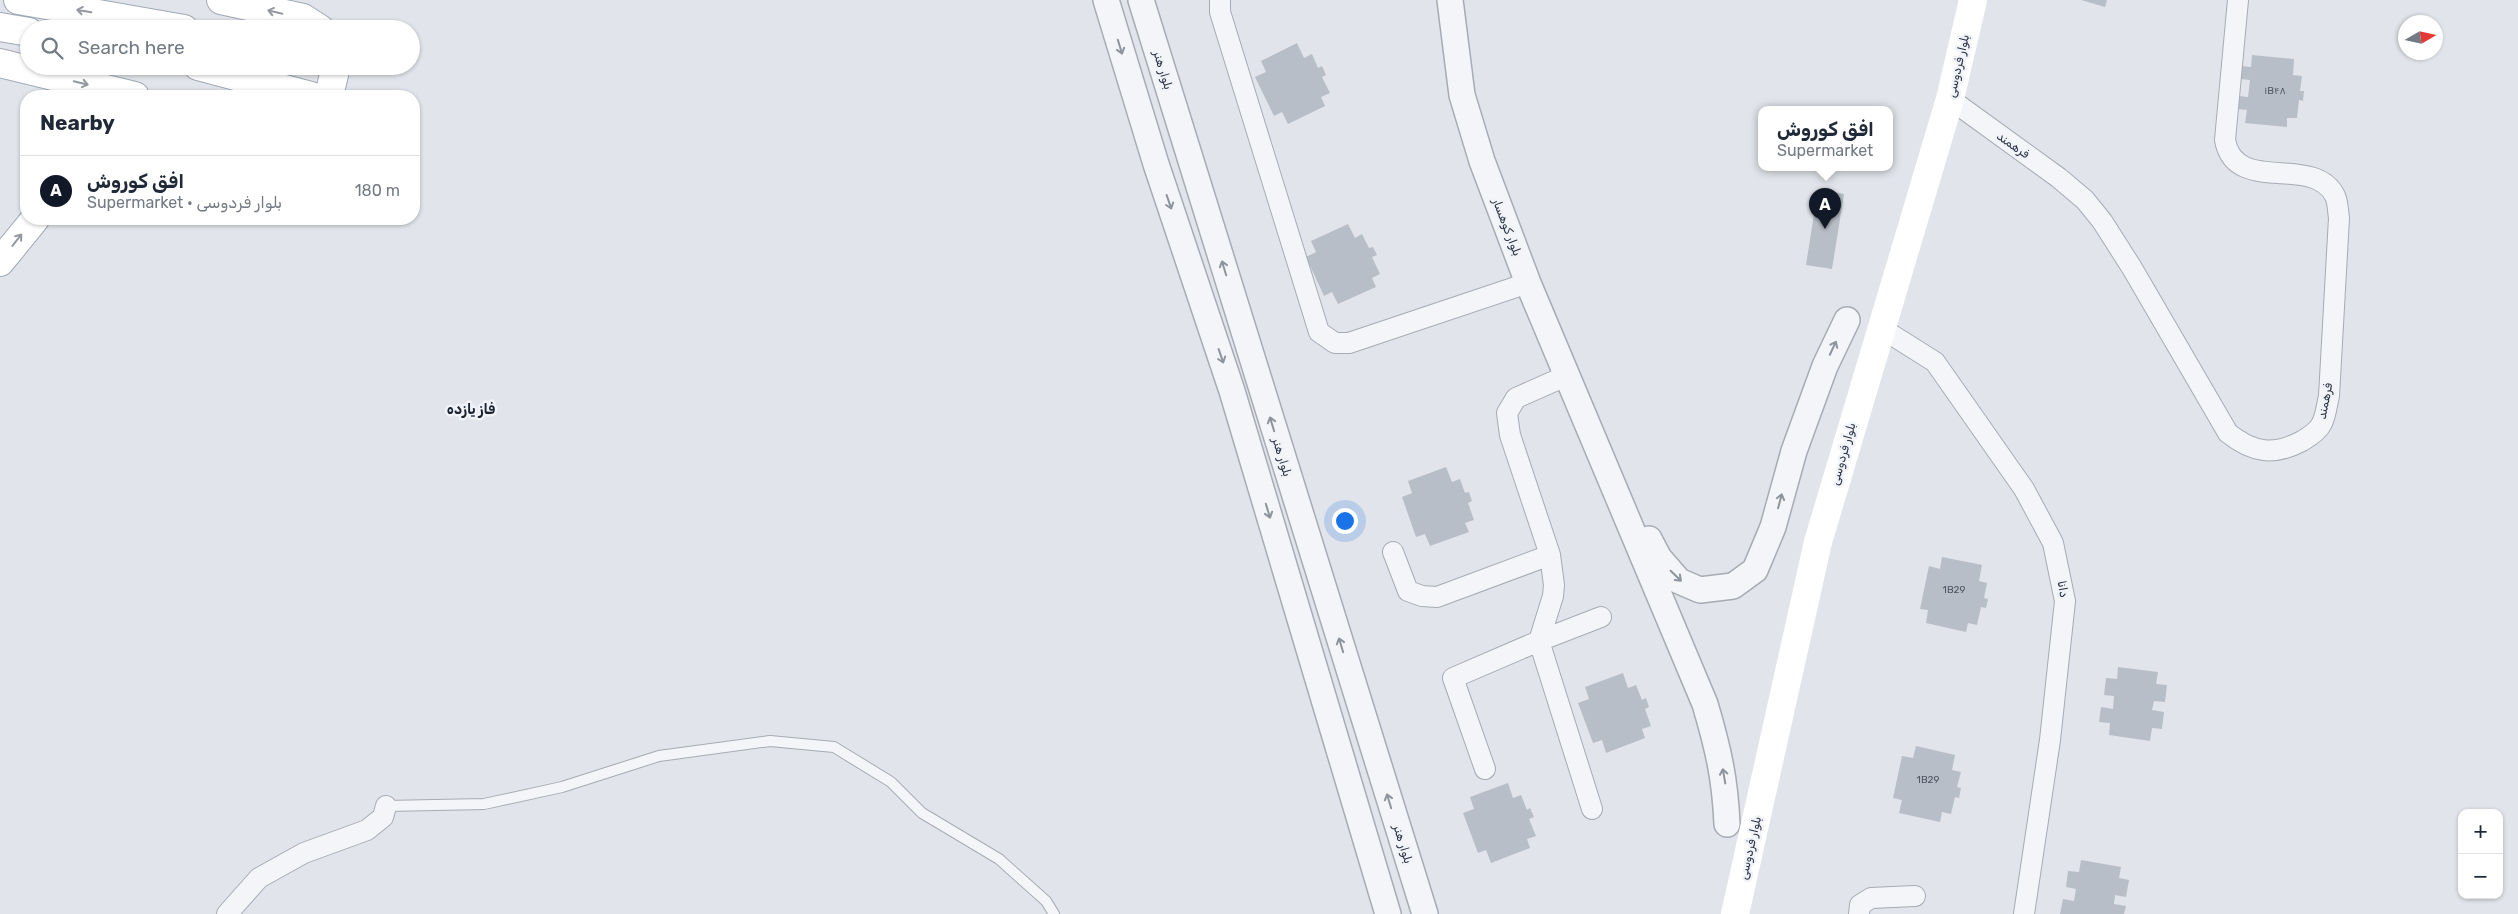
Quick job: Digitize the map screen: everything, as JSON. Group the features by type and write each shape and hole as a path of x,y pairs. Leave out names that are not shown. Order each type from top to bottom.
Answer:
{"main road":[{"path":"18,0 132,20"},
{"path":"221,0 306,20"},
{"name":"بلوار فردوسی","path":"1735,914 1818,542 1950,99 1973,0"},
{"path":"0,27 20,30"},
{"path":"0,63 20,68"},
{"path":"49,75 111,90"},
{"path":"232,75 288,90"},
{"path":"330,90 334,75"},
{"path":"0,262 30,225"}],"street":[{"path":"1106,0 1156,164 1232,391 1388,914"},
{"name":"بلوار هنر","path":"1141,0 1425,914"},
{"path":"1220,0 1220,12 1318,332 1335,343 1349,343 1528,283"},
{"name":"بلوار کوهسار","path":"1450,0 1462,95 1482,161 1528,283 1597,445"},
{"name":"فرهمند","path":"1950,99 2059,178 2085,200 2102,221 2132,268 2228,432 2243,445 2266,452 2289,448 2309,437 2322,424 2328,396 2339,218 2336,196 2326,184 2307,176 2260,172 2235,162 2227,152 2225,140 2238,0"},
{"path":"1597,445 1659,558 1679,581 1700,590 1733,586 1755,570 1773,527 1794,451 1825,366 1847,320"},
{"name":"دانا","path":"1881,328 1935,362 2024,489 2053,543 2065,601 2050,740 2024,914"},
{"path":"1568,376 1516,398 1507,413 1510,434 1550,555 1554,585 1553,596 1540,640 1592,809"},
{"path":"1597,445 1705,704 1718,748 1725,783 1727,824"},
{"path":"1393,552 1408,590 1422,596 1438,597 1550,555"},
{"path":"1484,769 1453,678 1540,640 1602,617"},
{"path":"227,914 259,878 304,853 367,830 383,817 386,806"},
{"path":"1859,914 1860,905 1871,898 1915,896"}],"lane":[{"path":"386,806 484,804 562,787 659,756 770,741 834,747 891,782 922,813 999,859 1046,901 1054,914"}],"building":[{"path":"2081,0 2107,0 2105,7"},
{"path":"1297,43 1304,58 1312,54 1318,68 1322,66 1326,75 1322,77 1330,93 1321,97 1325,106 1288,124 1282,112 1274,116 1255,77 1266,72 1261,61"},
{"path":"2252,55 2294,59 2293,75 2302,76 2300,91 2304,91 2303,101 2299,100 2297,118 2287,118 2287,127 2245,123 2247,110 2238,109 2239,96 2248,97 2250,80 2241,79 2241,66 2251,67"},
{"path":"1818,189 1844,194 1832,269 1806,265"},
{"path":"1348,224 1355,238 1362,234 1369,248 1373,247 1377,255 1372,257 1380,274 1372,278 1376,287 1338,304 1332,292 1324,296 1306,257 1316,252 1311,241"},
{"path":"1446,467 1452,482 1460,479 1465,493 1469,492 1472,501 1468,503 1474,520 1465,523 1469,532 1430,546 1425,534 1416,537 1402,497 1412,493 1408,481"},
{"path":"1942,557 1982,565 1979,581 1987,583 1984,598 1988,599 1986,608 1981,607 1977,625 1968,623 1966,632 1926,623 1928,610 1920,609 1929,566 1940,569"},
{"path":"2118,667 2158,672 2156,684 2167,685 2165,702 2154,701 2152,710 2164,712 2162,729 2152,728 2150,741 2109,735 2110,723 2099,722 2101,707 2113,709 2114,696 2104,695 2106,678 2117,679"},
{"path":"1623,673 1628,688 1636,685 1642,700 1646,698 1649,707 1645,709 1651,726 1642,729 1645,738 1606,753 1602,740 1593,743 1578,703 1589,699 1585,687"},
{"path":"1916,746 1955,755 1952,770 1961,772 1957,787 1961,788 1959,798 1955,797 1951,814 1942,812 1940,822 1899,813 1902,800 1893,798 1902,756 1913,758"},
{"path":"1508,783 1513,798 1521,795 1527,810 1530,808 1534,817 1529,819 1536,836 1527,839 1530,848 1491,863 1486,850 1478,853 1463,813 1474,809 1470,797"},
{"path":"2081,860 2121,867 2119,878 2129,880 2126,897 2115,895 2114,904 2126,906 2124,914 2060,914 2063,899 2074,901 2076,889 2066,887 2068,871 2079,872"}],"place":[{"name":"افق کوروش","path":"1825,229"}],"district":[{"name":"فاز یازده","path":"471,409"}]}
